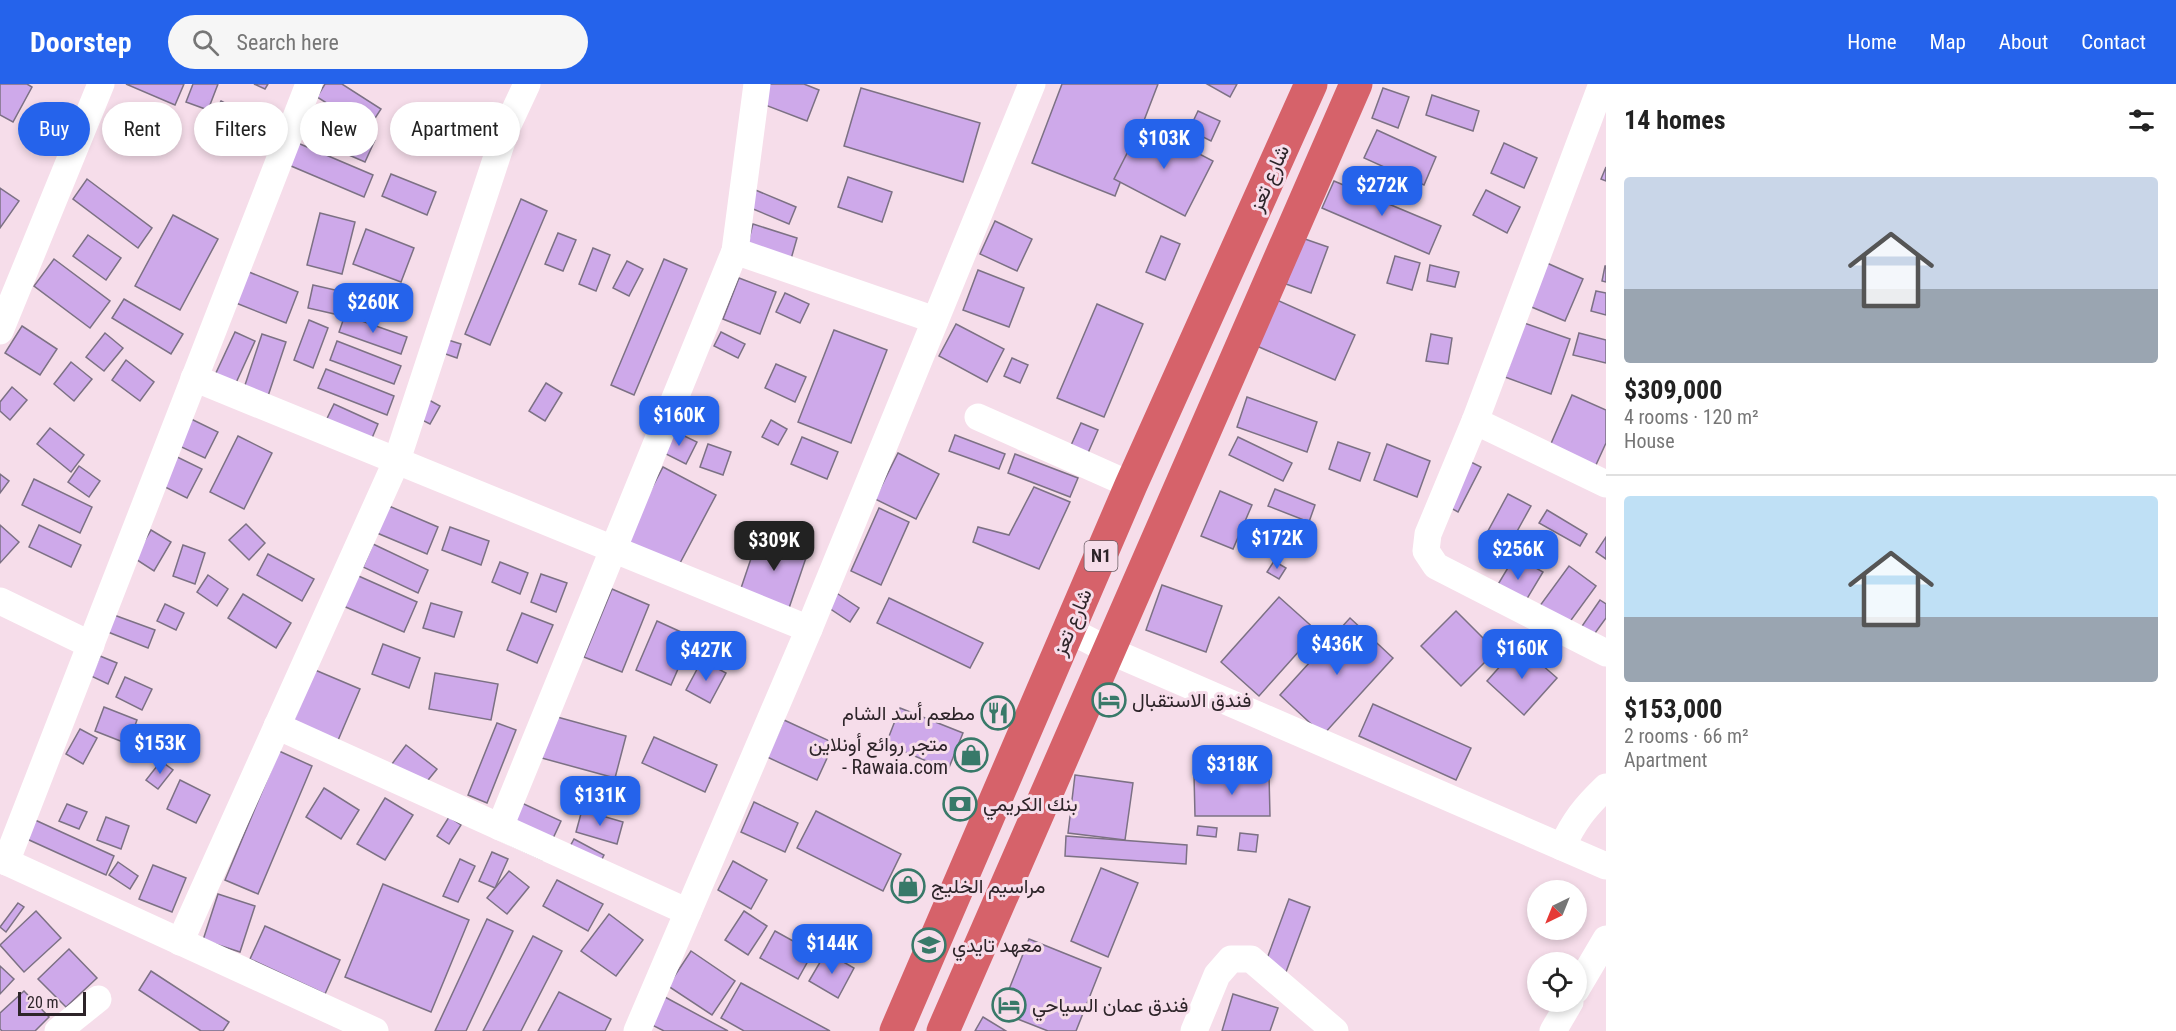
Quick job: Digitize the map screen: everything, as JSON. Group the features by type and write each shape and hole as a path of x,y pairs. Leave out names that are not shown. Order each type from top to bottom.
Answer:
{"highway":[{"name":"شارع تعز","path":"896,1031 1131,485 1311,84"},
{"name":"N1","path":"943,1031 1356,84"}],"street":[{"path":"0,331 101,84"},
{"path":"309,84 91,645 3,861 375,1031"},
{"path":"180,942 397,460 506,129 527,84"},
{"path":"500,827 735,251 757,84"},
{"path":"637,1031 809,629 1032,84"},
{"path":"1602,84 1475,421 1428,534 1426,551 1436,566 1606,653"},
{"path":"735,251 935,320"},
{"path":"194,378 809,629"},
{"path":"978,417 1131,485"},
{"path":"1475,421 1606,484"},
{"path":"0,601 91,645"},
{"path":"1069,630 1108,650 1606,866"},
{"path":"277,726 688,912"},
{"path":"1562,848 1579,814 1606,787"},
{"path":"1587,971 1606,939"},
{"path":"1194,1031 1217,975 1232,959 1251,960 1335,1031"},
{"path":"58,1031 98,999"},
{"path":"1553,1031 1564,1012"}],"building":[{"path":"0,84 27,84 32,87 24,102 18,102 18,113 13,122 0,115"},
{"path":"126,84 184,84 176,102 168,102"},
{"path":"193,84 218,84 211,102 194,102 194,105 186,102"},
{"path":"254,84 268,84 265,89"},
{"path":"325,84 342,84 370,102 325,102 317,97"},
{"path":"758,84 804,84 819,90 807,121 752,100"},
{"path":"1062,84 1158,84 1115,196 1032,163"},
{"path":"1207,84 1237,84 1230,97"},
{"path":"861,88 980,123 963,182 844,146"},
{"path":"1383,88 1409,97 1398,128 1372,118"},
{"path":"1432,95 1479,111 1473,131 1426,115"},
{"path":"1198,111 1220,121 1211,141 1189,130"},
{"path":"1142,124 1213,161 1185,216 1114,179"},
{"path":"1377,130 1436,157 1424,185 1364,158"},
{"path":"293,141 300,144 300,156 328,156 373,175 364,197 284,163"},
{"path":"1504,143 1537,158 1524,188 1491,173"},
{"path":"351,156 368,156 365,162"},
{"path":"1606,167 1606,181 1601,179"},
{"path":"391,174 436,192 427,215 382,196"},
{"path":"848,177 892,192 882,222 838,207"},
{"path":"87,179 152,228 138,248 73,199"},
{"path":"1334,181 1441,226 1429,254 1322,208"},
{"path":"0,188 19,201 0,228"},
{"path":"753,189 796,207 789,224 746,206"},
{"path":"1486,190 1520,207 1507,233 1473,215"},
{"path":"521,199 547,211 490,345 465,334"},
{"path":"320,213 355,222 342,274 307,265"},
{"path":"173,215 218,239 180,310 135,286"},
{"path":"995,221 1032,239 1017,271 980,254"},
{"path":"753,224 797,238 791,259 747,246"},
{"path":"366,229 414,248 401,282 353,264"},
{"path":"558,233 576,240 563,271 545,264"},
{"path":"88,235 121,258 106,280 73,256"},
{"path":"1161,236 1180,244 1165,280 1146,272"},
{"path":"1302,238 1328,247 1311,293 1286,284"},
{"path":"593,248 610,255 596,291 579,284"},
{"path":"1395,256 1420,263 1412,290 1387,283"},
{"path":"54,259 110,301 90,328 34,286"},
{"path":"664,259 687,269 634,395 611,385"},
{"path":"1540,260 1583,279 1565,321 1522,303"},
{"path":"627,261 643,269 629,296 613,288"},
{"path":"1430,265 1459,272 1455,287 1427,281"},
{"path":"1606,266 1606,282 1602,281"},
{"path":"978,270 1024,288 1009,327 963,310"},
{"path":"249,272 298,292 286,323 236,303"},
{"path":"739,278 776,292 760,334 723,319"},
{"path":"313,285 344,292 339,315 308,308"},
{"path":"360,286 394,300 387,319 352,306"},
{"path":"1596,291 1606,293 1606,315 1591,311"},
{"path":"785,293 809,304 800,323 776,312"},
{"path":"1270,297 1355,335 1335,380 1250,343"},
{"path":"124,299 183,334 171,354 112,318"},
{"path":"1097,304 1143,324 1104,417 1057,398"},
{"path":"345,315 407,337 401,354 339,332"},
{"path":"309,320 328,328 313,368 294,360"},
{"path":"1524,323 1570,339 1551,394 1505,377"},
{"path":"956,324 1004,349 987,382 939,356"},
{"path":"22,326 57,349 40,375 5,353"},
{"path":"834,330 887,350 851,443 798,422"},
{"path":"235,332 255,341 235,385 215,375"},
{"path":"721,332 745,344 738,358 714,346"},
{"path":"105,333 123,348 104,371 86,357"},
{"path":"1579,333 1606,340 1606,363 1573,355"},
{"path":"262,334 286,342 267,399 243,391"},
{"path":"1431,334 1452,338 1448,364 1426,361"},
{"path":"445,339 461,344 457,358 440,352"},
{"path":"337,341 401,366 394,384 330,360"},
{"path":"1012,358 1028,365 1020,383 1004,376"},
{"path":"126,360 154,382 140,401 112,380"},
{"path":"71,362 92,379 74,401 54,384"},
{"path":"776,364 806,377 795,402 765,388"},
{"path":"326,369 394,396 387,415 318,388"},
{"path":"546,383 562,393 545,421 529,411"},
{"path":"12,387 27,400 10,420 0,411 0,402"},
{"path":"1572,395 1606,410 1606,443 1595,467 1550,446"},
{"path":"1247,397 1317,422 1307,452 1237,427"},
{"path":"429,400 440,406 430,424 420,419"},
{"path":"334,404 378,424 366,452 321,431"},
{"path":"187,417 218,432 205,458 175,444"},
{"path":"771,420 787,429 778,445 762,437"},
{"path":"1081,423 1098,430 1081,469 1064,461"},
{"path":"50,428 84,455 71,472 37,444"},
{"path":"672,430 697,442 686,464 662,452"},
{"path":"955,435 1005,454 999,469 949,451"},
{"path":"238,436 272,453 244,509 210,492"},
{"path":"802,437 838,452 827,479 791,464"},
{"path":"1238,437 1292,463 1283,481 1229,455"},
{"path":"1338,442 1370,453 1360,481 1329,469"},
{"path":"708,444 731,452 723,475 700,467"},
{"path":"1387,444 1430,461 1417,497 1374,480"},
{"path":"898,453 939,474 916,519 875,499"},
{"path":"171,454 202,469 187,498 157,483"},
{"path":"1015,454 1078,478 1070,497 1008,473"},
{"path":"1465,459 1481,467 1458,512 1442,503"},
{"path":"79,466 100,481 89,497 68,482"},
{"path":"663,467 716,495 670,582 617,554"},
{"path":"0,474 9,481 0,493"},
{"path":"34,479 92,507 80,533 22,505"},
{"path":"1034,487 1070,502 1039,569 973,542 978,527 1009,535"},
{"path":"1275,489 1315,505 1309,522 1268,506"},
{"path":"1220,491 1252,505 1233,549 1201,536"},
{"path":"1508,494 1531,506 1510,544 1488,531"},
{"path":"389,506 438,527 427,554 377,533"},
{"path":"879,508 909,522 881,585 851,571"},
{"path":"1547,510 1587,534 1580,546 1539,523"},
{"path":"246,524 265,543 249,560 229,540"},
{"path":"0,525 19,542 0,563"},
{"path":"39,525 81,545 71,567 29,547"},
{"path":"762,526 811,543 786,617 737,600"},
{"path":"450,527 489,541 481,565 442,550"},
{"path":"151,530 171,542 154,571 134,558"},
{"path":"1606,537 1606,559 1596,552"},
{"path":"373,544 428,570 418,593 363,567"},
{"path":"183,545 205,553 195,584 173,576"},
{"path":"268,554 314,579 302,601 257,575"},
{"path":"1515,556 1543,572 1522,607 1494,591"},
{"path":"1274,561 1286,568 1279,579 1267,572"},
{"path":"500,562 528,573 520,594 492,582"},
{"path":"1569,566 1596,586 1566,627 1539,607"},
{"path":"354,574 417,602 404,632 341,605"},
{"path":"541,574 567,583 556,612 531,602"},
{"path":"208,575 228,589 217,606 197,592"},
{"path":"1162,585 1222,606 1206,652 1146,630"},
{"path":"612,589 649,605 622,672 584,657"},
{"path":"835,592 859,608 850,622 826,606"},
{"path":"243,594 291,623 276,648 228,618"},
{"path":"1279,597 1317,631 1259,696 1221,662"},
{"path":"889,598 983,643 970,668 877,623"},
{"path":"1600,600 1606,604 1606,618 1590,640 1578,632"},
{"path":"431,603 462,612 454,637 423,628"},
{"path":"165,604 184,613 176,630 157,621"},
{"path":"1456,611 1496,651 1461,686 1421,646"},
{"path":"522,613 553,625 537,663 507,650"},
{"path":"114,615 155,630 148,648 108,632"},
{"path":"1350,618 1393,658 1323,735 1280,695"},
{"path":"657,621 692,637 671,685 636,670"},
{"path":"383,644 420,658 409,688 372,674"},
{"path":"1519,645 1557,678 1524,715 1487,681"},
{"path":"100,656 117,663 108,684 91,676"},
{"path":"702,660 726,673 710,703 686,690"},
{"path":"315,670 360,689 333,752 288,733"},
{"path":"435,673 498,684 491,720 429,709"},
{"path":"125,677 152,689 142,710 116,697"},
{"path":"1373,704 1471,748 1456,780 1359,736"},
{"path":"104,707 137,720 128,744 95,731"},
{"path":"900,708 963,733 948,770 886,744"},
{"path":"550,715 626,736 615,778 538,757"},
{"path":"784,720 834,743 817,780 767,757"},
{"path":"497,723 516,730 487,803 468,795"},
{"path":"80,729 97,738 83,764 66,754"},
{"path":"654,737 717,765 705,792 642,763"},
{"path":"406,745 437,769 416,795 386,772"},
{"path":"279,751 312,766 258,894 225,880"},
{"path":"161,761 173,770 158,789 146,780"},
{"path":"1075,775 1133,783 1125,840 1068,833"},
{"path":"1194,775 1269,775 1270,816 1195,816"},
{"path":"180,780 210,795 196,823 167,809"},
{"path":"324,788 359,810 341,839 306,817"},
{"path":"385,798 413,815 385,860 357,844"},
{"path":"513,799 561,821 543,860 495,838"},
{"path":"754,802 798,823 785,852 741,832"},
{"path":"67,804 87,812 79,829 59,821"},
{"path":"582,810 623,822 617,844 576,832"},
{"path":"816,811 901,854 883,891 797,848"},
{"path":"106,817 129,826 121,849 97,840"},
{"path":"449,817 461,825 449,844 437,836"},
{"path":"35,820 114,856 106,875 27,839"},
{"path":"1198,826 1217,828 1216,837 1197,835"},
{"path":"1240,833 1258,835 1256,852 1238,850"},
{"path":"1066,836 1187,845 1186,864 1065,856"},
{"path":"574,839 604,855 598,867 568,850"},
{"path":"492,852 508,859 495,888 479,881"},
{"path":"460,859 475,866 458,902 443,896"},
{"path":"733,861 767,880 751,909 718,890"},
{"path":"118,862 138,876 130,889 109,875"},
{"path":"153,865 186,878 172,912 139,899"},
{"path":"1101,868 1138,883 1108,957 1071,941"},
{"path":"509,871 529,887 507,914 487,898"},
{"path":"557,880 603,904 588,931 543,906"},
{"path":"383,884 469,920 431,1012 345,977"},
{"path":"218,894 255,906 240,952 203,940"},
{"path":"1289,899 1310,907 1286,972 1265,964"},
{"path":"18,903 24,907 6,932 0,927"},
{"path":"36,911 61,938 24,972 0,945"},
{"path":"744,911 767,926 748,955 725,940"},
{"path":"609,914 643,940 616,976 581,951"},
{"path":"487,919 513,931 466,1031 435,1031"},
{"path":"265,926 340,960 325,994 250,959"},
{"path":"775,931 813,952 798,979 760,958"},
{"path":"533,936 562,951 521,1031 483,1031"},
{"path":"1029,939 1101,968 1076,1031 1048,1031 1000,1012"},
{"path":"69,949 97,978 66,1007 38,979"},
{"path":"691,951 735,981 712,1015 668,986"},
{"path":"826,952 854,968 838,998 809,981"},
{"path":"0,966 14,979 0,994"},
{"path":"151,971 229,1022 223,1031 201,1031 139,990"},
{"path":"741,983 830,1031 744,1031 721,1018"},
{"path":"24,991 49,1017 35,1031 2,1031 0,1013"},
{"path":"559,992 611,1019 605,1031 538,1031"},
{"path":"1233,994 1278,1008 1270,1031 1222,1031"},
{"path":"663,996 728,1031 664,1031 648,1023"},
{"path":"983,1017 1006,1031 975,1031"}],"place":[{"name":"فندق الاستقبال","path":"1109,700"},
{"name":"مطعم أسد الشام","path":"998,713"},
{"name":"متجر روائع أونلاين - Rawaia.com","path":"971,755"},
{"name":"بنك الكريمي","path":"960,804"},
{"name":"مراسيم الخليج","path":"908,886"},
{"name":"معهد تايدي","path":"929,945"},
{"name":"فندق عمان السياحي","path":"1009,1005"}]}
